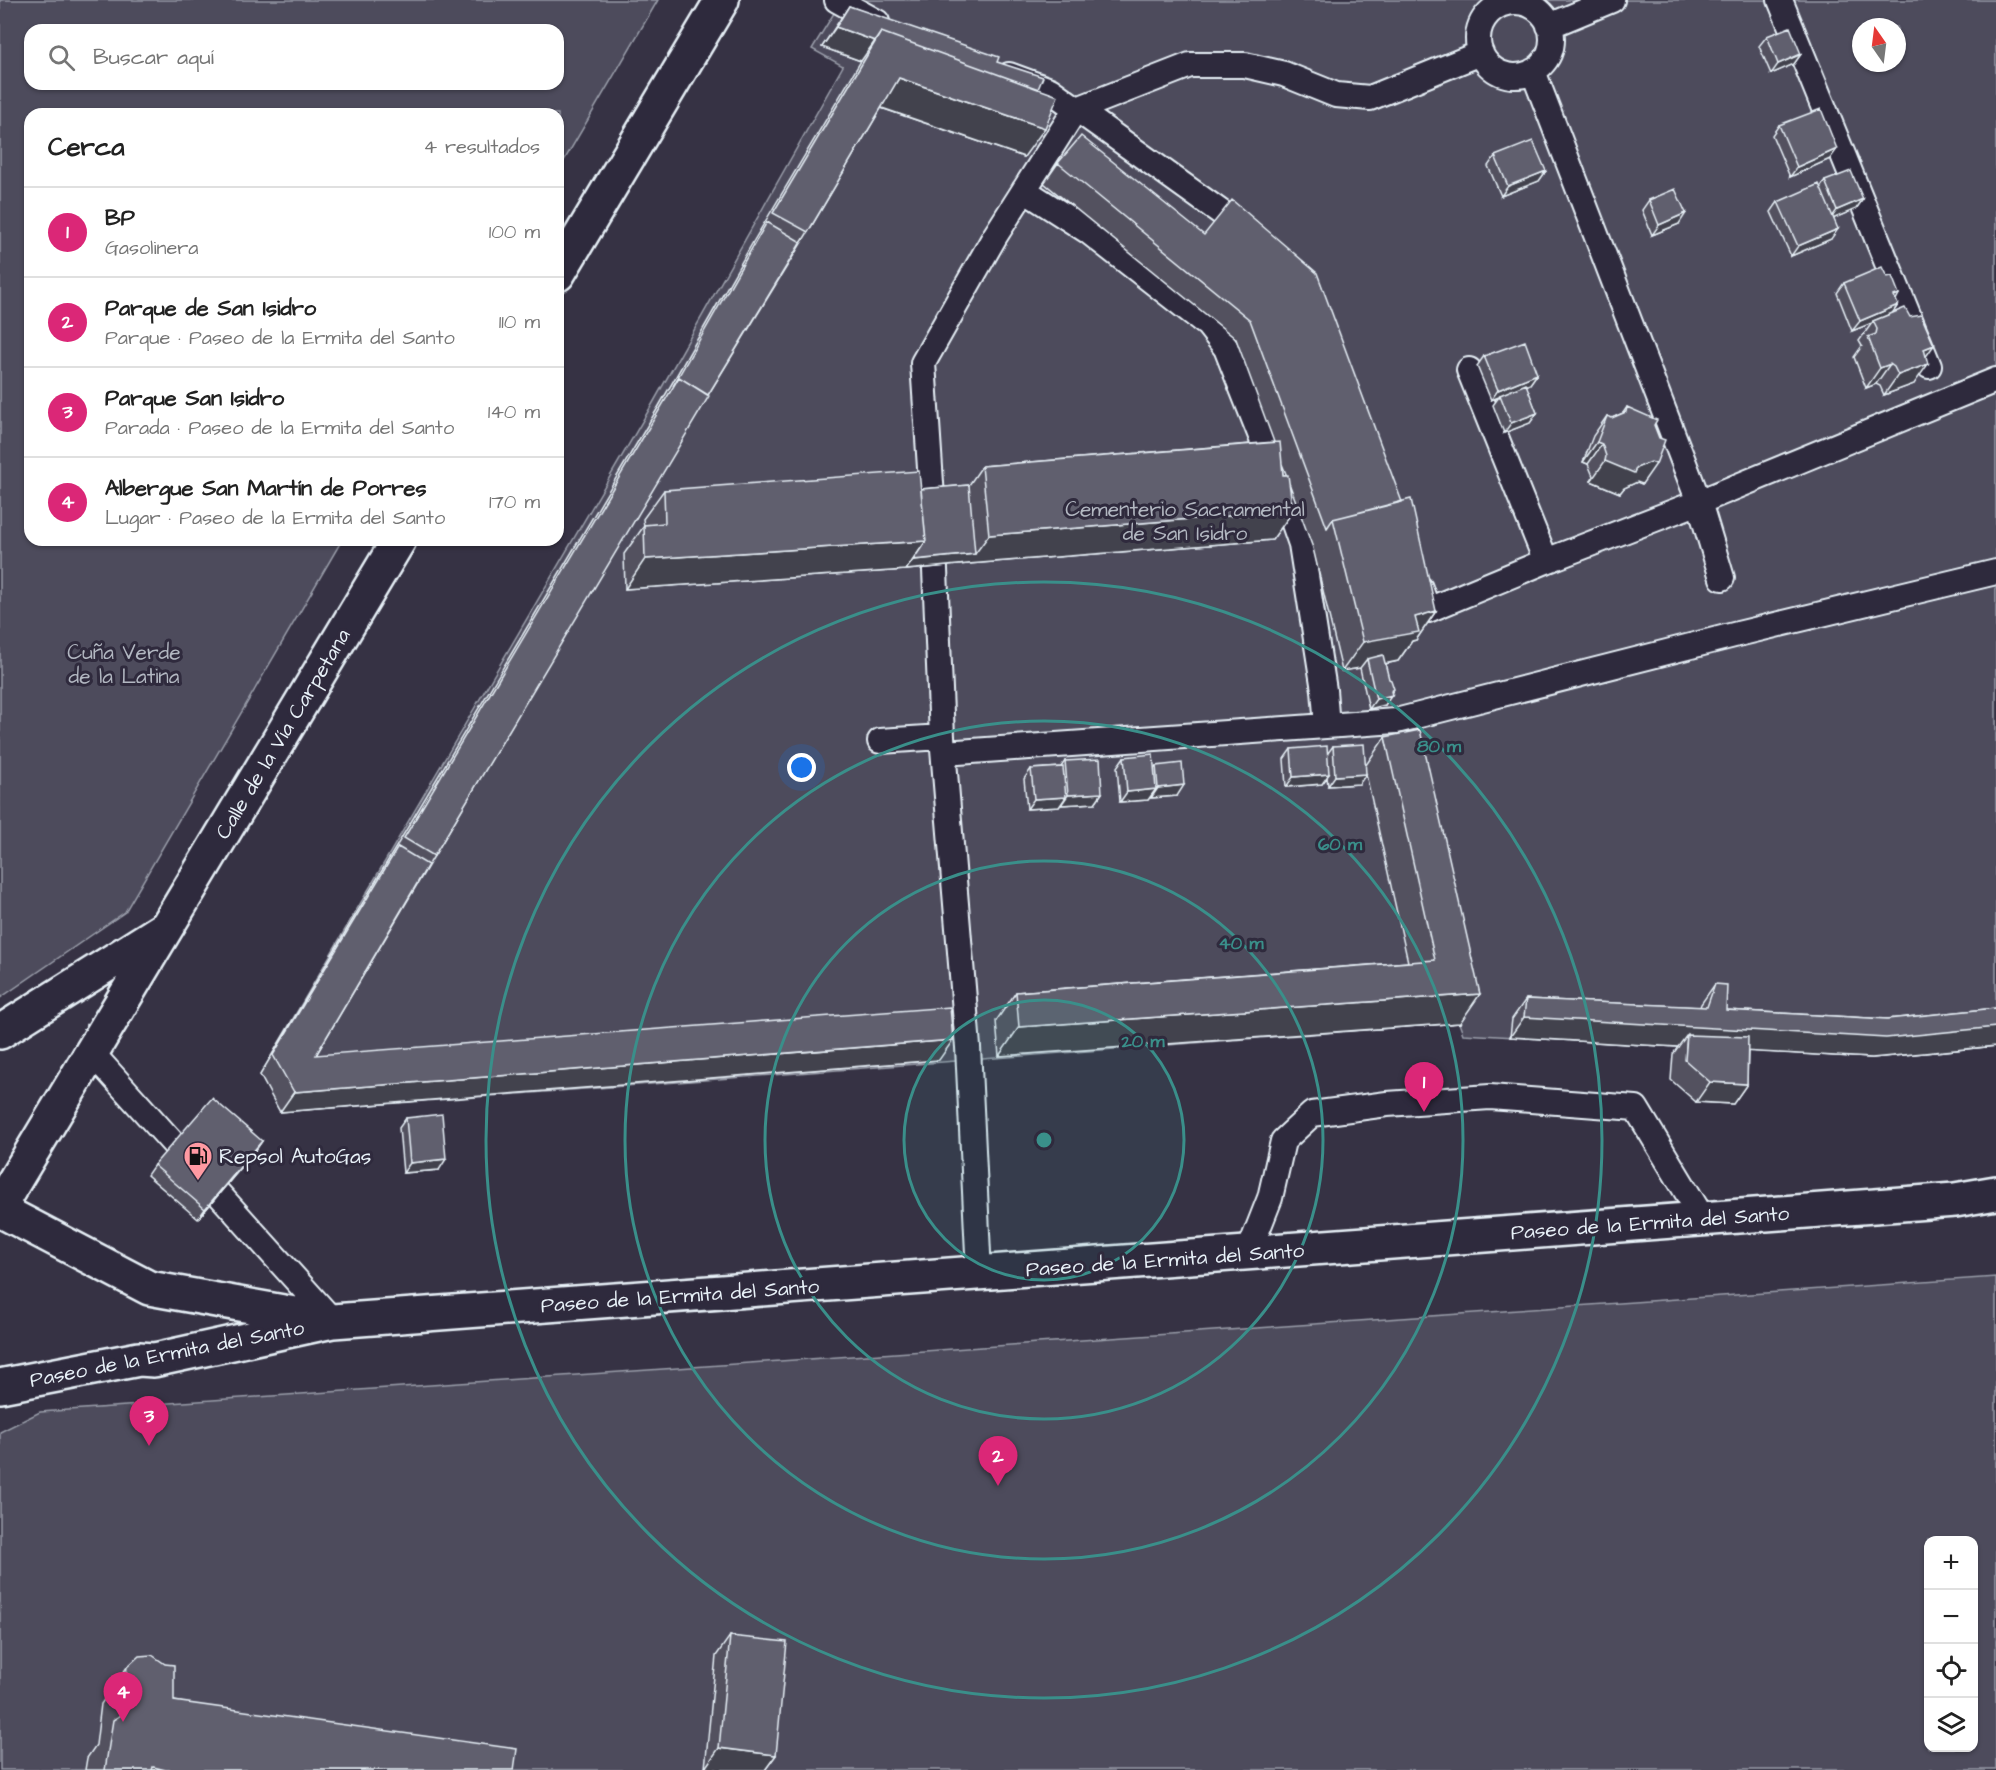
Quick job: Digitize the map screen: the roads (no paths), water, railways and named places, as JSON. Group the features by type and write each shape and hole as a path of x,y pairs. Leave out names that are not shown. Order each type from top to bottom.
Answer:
{"street":[{"path":"564,264 722,0"},
{"name":"Calle de la Vía Carpetana","path":"0,1208 395,546"},
{"name":"Calle de la Vía Carpetana","path":"0,1032 166,927"},
{"name":"Paseo de la Ermita del Santo","path":"0,1386 139,1359 154,1360 333,1321 1955,1200 1996,1193"},
{"name":"Paseo de la Ermita del Santo","path":"0,1208 149,1288 333,1321"}],"lane":[{"path":"837,0 899,32"},
{"path":"1549,26 1612,0"},
{"path":"1780,0 1929,366"},
{"path":"1500,2 1525,3 1544,16 1549,26 1552,36 1548,56 1533,71 1521,75 1498,72 1488,64 1481,53 1478,42 1479,30 1484,19 1500,2"},
{"path":"979,1274 968,1047 943,745 932,498 922,363 994,236 1075,110 1191,65 1245,65 1284,74 1336,95 1370,98 1481,53"},
{"path":"992,68 1050,90 1075,110 1268,245"},
{"path":"1533,71 1699,502 1722,578"},
{"path":"1024,189 1089,232 1208,325 1226,348 1301,544 1324,690 1327,726"},
{"path":"1468,370 1546,561"},
{"path":"1413,567 1428,610 1996,380"},
{"path":"880,741 943,745 1396,721 1738,634 1996,572"},
{"path":"92,1053 333,1321"},
{"path":"1248,1254 1270,1198 1283,1141 1312,1114 1387,1104 1490,1097 1636,1108 1703,1219"}],"place":[{"name":"BP","path":"1424,1112"},
{"name":"Repsol AutoGas","path":"198,1182"},
{"name":"Parque San Isidro","path":"149,1446"},
{"name":"Parque de San Isidro","path":"998,1486"},
{"name":"Albergue San Martín de Porres","path":"123,1722"}],"park label":[{"name":"Cementerio Sacramental de San Isidro","path":"1185,521"},
{"name":"Cuña Verde de la Latina","path":"124,664"}]}
